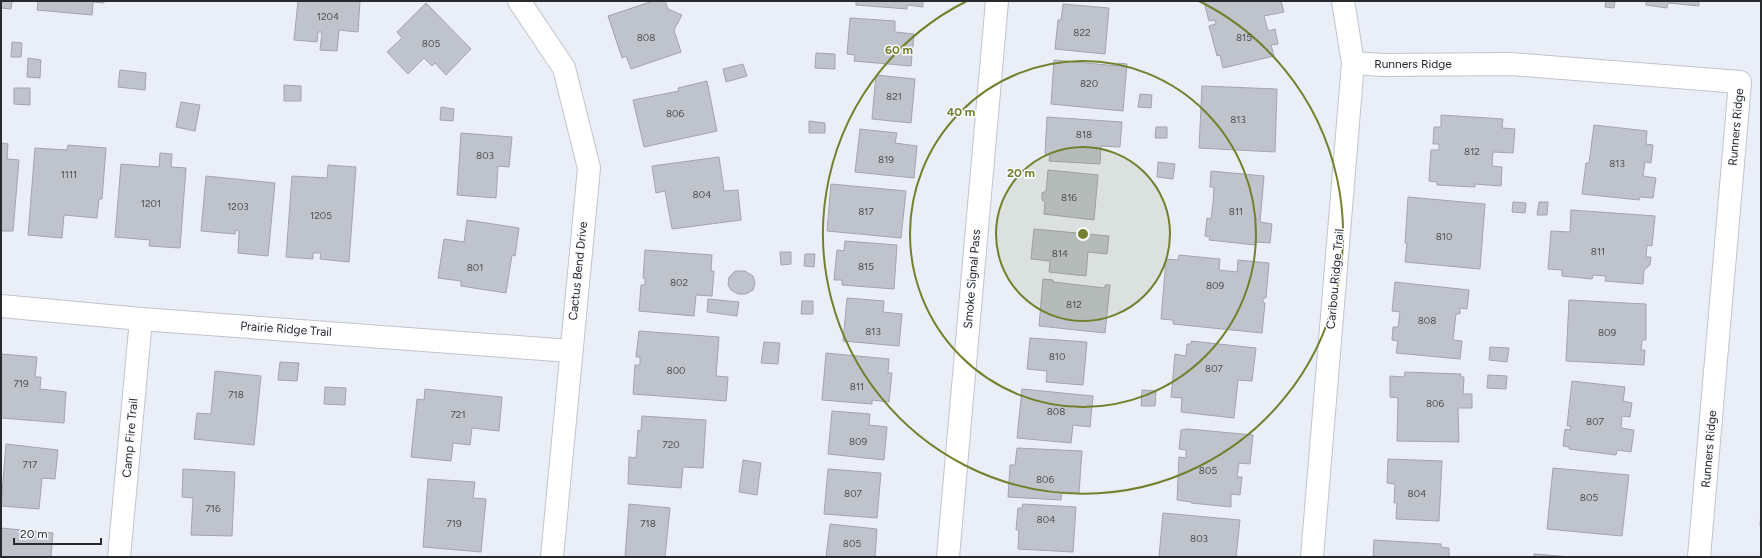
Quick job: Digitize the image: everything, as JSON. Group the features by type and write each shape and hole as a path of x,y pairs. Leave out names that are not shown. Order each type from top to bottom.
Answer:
{"street":[{"name":"Cactus Bend Drive","path":"519,1 564,68 589,168 570,351 552,557"},
{"name":"Smoke Signal Pass","path":"948,557 997,1"},
{"name":"Caribou Ridge Trail","path":"1312,557 1353,63 1343,1"},
{"name":"Runners Ridge","path":"1353,63 1383,65 1511,64 1740,82 1699,557"},
{"name":"Prairie Ridge Trail","path":"1,306 141,319 570,351"},
{"name":"Camp Fire Trail","path":"119,557 141,319"}],"building":[{"path":"1,1 12,1 11,9 1,8"},
{"path":"38,1 104,1 104,3 93,2 92,15 37,10"},
{"path":"298,1 360,1 358,32 339,30 337,51 320,50 322,32 318,32 317,42 294,40"},
{"path":"653,1 665,1 668,9 682,15 674,30 681,52 631,69 626,56 622,58 608,16"},
{"path":"856,1 923,1 923,7 907,5 907,9 856,5"},
{"path":"1281,1 1284,12 1264,16 1268,31 1275,29 1278,44 1271,45 1274,56 1223,68 1220,55 1217,56 1209,26 1216,24 1215,20 1209,21 1204,2"},
{"path":"1606,1 1615,1 1614,8 1605,7"},
{"path":"1646,1 1699,1 1699,6 1668,3 1667,8 1646,5"},
{"path":"426,3 471,49 446,75 435,63 432,66 424,58 408,74 387,52 402,38 397,32"},
{"path":"1063,4 1109,8 1105,54 1055,49 1058,20 1061,20"},
{"path":"850,18 895,21 895,32 914,34 911,66 854,61 855,55 847,54"},
{"path":"12,42 22,43 21,57 11,57"},
{"path":"816,53 835,54 835,69 815,68"},
{"path":"28,58 41,60 40,78 27,77"},
{"path":"1054,60 1118,66 1118,63 1127,64 1123,111 1051,104"},
{"path":"743,64 747,76 726,82 723,69"},
{"path":"120,70 146,73 145,90 118,87"},
{"path":"876,75 915,79 911,123 872,119"},
{"path":"707,81 717,131 644,147 633,100 679,91 678,88"},
{"path":"284,85 301,86 301,101 284,101"},
{"path":"1202,86 1277,89 1275,152 1199,148"},
{"path":"14,88 30,88 30,105 14,104"},
{"path":"1140,94 1152,95 1151,108 1138,107"},
{"path":"181,102 200,105 195,131 176,127"},
{"path":"441,107 454,109 453,121 440,120"},
{"path":"1441,115 1503,119 1502,128 1515,129 1513,153 1493,152 1492,166 1502,167 1501,186 1475,184 1475,187 1437,185 1437,182 1429,181 1431,150 1439,150 1439,144 1433,144 1434,127 1441,127"},
{"path":"1047,117 1122,122 1120,147 1101,146 1100,164 1049,161 1050,155 1045,154"},
{"path":"809,121 825,123 825,133 809,133"},
{"path":"1594,125 1647,131 1646,144 1653,145 1651,163 1645,162 1643,176 1656,178 1653,198 1640,197 1639,200 1582,194 1586,163 1589,163"},
{"path":"1156,127 1167,127 1167,138 1155,138"},
{"path":"860,129 897,133 895,143 917,146 914,178 855,172"},
{"path":"461,133 512,137 509,167 498,166 496,198 457,195"},
{"path":"1,143 8,144 7,159 19,160 13,231 1,231"},
{"path":"68,145 106,148 102,199 99,199 97,218 64,215 62,238 28,235 35,148 67,150"},
{"path":"160,153 172,154 171,167 186,168 180,248 149,246 150,240 115,237 121,164 159,167"},
{"path":"719,157 724,191 738,190 741,220 672,229 665,191 656,193 652,166"},
{"path":"1158,162 1175,164 1173,179 1157,177"},
{"path":"328,165 356,167 349,262 320,259 321,253 313,253 313,259 286,257 292,176 327,178"},
{"path":"1048,170 1098,175 1094,220 1044,214 1045,202 1042,200 1042,193 1046,191"},
{"path":"1211,171 1264,176 1260,222 1272,224 1270,243 1256,242 1255,245 1209,240 1210,237 1205,236 1207,218 1211,219 1213,203 1214,187 1210,187"},
{"path":"206,176 275,183 268,256 238,253 239,231 236,230 235,234 201,231"},
{"path":"831,184 906,191 901,238 827,231"},
{"path":"1408,197 1485,204 1480,269 1405,262"},
{"path":"1513,202 1526,203 1525,213 1512,212"},
{"path":"1539,202 1548,202 1547,215 1537,215"},
{"path":"1571,210 1655,216 1652,246 1647,245 1646,257 1651,257 1650,265 1644,270 1643,284 1605,281 1606,276 1593,275 1592,279 1562,276 1562,270 1548,269 1551,231 1570,232"},
{"path":"467,220 519,228 515,256 512,255 506,293 461,286 461,281 438,278 444,239 464,242"},
{"path":"1034,229 1109,236 1107,254 1088,252 1086,276 1049,272 1050,261 1031,259"},
{"path":"845,241 897,245 894,289 842,285 842,280 834,280 837,250 844,251"},
{"path":"645,250 712,255 711,271 714,271 712,296 696,295 694,316 639,311 641,285 645,285 645,278 643,278"},
{"path":"780,252 791,252 791,264 781,265"},
{"path":"805,254 815,254 814,267 804,266"},
{"path":"1179,255 1220,259 1219,270 1237,272 1238,260 1269,263 1266,298 1263,298 1263,302 1265,303 1262,333 1173,324 1173,320 1161,319 1166,259 1178,260"},
{"path":"735,271 745,271 753,276 755,283 753,290 746,294 738,294 731,290 728,285 729,277"},
{"path":"1043,279 1053,280 1053,282 1105,288 1105,285 1110,285 1105,333 1039,326"},
{"path":"1395,282 1469,290 1467,309 1460,308 1460,314 1456,314 1453,340 1462,341 1460,359 1396,353 1398,341 1392,340 1393,327 1398,327 1400,312 1392,311"},
{"path":"847,298 884,301 883,312 902,314 899,346 843,341"},
{"path":"708,299 739,302 737,316 707,312"},
{"path":"1569,300 1646,304 1646,340 1642,340 1641,350 1645,350 1644,365 1566,361"},
{"path":"802,301 813,301 813,314 801,314"},
{"path":"639,331 719,337 716,376 728,377 726,401 633,394 635,365 640,365 640,357 636,357"},
{"path":"1030,338 1087,342 1083,385 1046,382 1047,371 1027,369"},
{"path":"1191,341 1256,348 1252,381 1238,380 1234,418 1181,412 1182,398 1171,397 1175,354 1186,356 1187,344 1191,344"},
{"path":"764,342 780,343 778,364 761,363"},
{"path":"1490,347 1509,348 1507,362 1489,360"},
{"path":"826,353 889,359 888,373 892,373 889,402 872,400 872,404 822,400"},
{"path":"1,354 37,357 35,377 41,377 40,389 66,392 64,423 1,418"},
{"path":"280,362 299,363 297,381 278,380"},
{"path":"215,371 261,376 254,445 194,439 197,413 211,414"},
{"path":"1405,372 1461,374 1460,377 1464,377 1463,394 1472,394 1472,408 1458,408 1459,442 1397,441 1398,398 1390,397 1390,376 1404,377"},
{"path":"1488,375 1507,376 1506,389 1487,388"},
{"path":"1572,381 1625,387 1623,401 1632,403 1630,417 1622,416 1621,428 1634,430 1631,452 1617,450 1616,455 1569,449 1569,447 1563,446 1565,429 1570,430 1571,426 1567,426"},
{"path":"325,387 346,388 345,405 324,404"},
{"path":"425,389 502,397 499,431 472,428 470,445 453,443 451,461 411,457 417,399 424,400"},
{"path":"1022,389 1093,396 1090,427 1073,425 1071,443 1017,438"},
{"path":"1142,390 1156,391 1155,406 1141,406"},
{"path":"832,411 870,414 869,425 887,427 884,460 828,454"},
{"path":"642,416 706,420 703,468 683,467 681,488 628,484 629,457 636,458 638,430 641,431"},
{"path":"1188,429 1253,435 1250,464 1239,463 1237,477 1242,477 1240,495 1231,494 1231,507 1177,500 1179,457 1186,458 1186,450 1179,449 1181,430"},
{"path":"6,444 58,450 55,479 42,478 39,509 1,506"},
{"path":"1017,448 1082,451 1079,493 1062,492 1061,500 1008,497 1010,465 1015,465"},
{"path":"1388,459 1442,461 1439,521 1396,519 1397,503 1394,503 1395,484 1387,483"},
{"path":"743,460 761,463 757,495 739,492"},
{"path":"1553,468 1629,475 1622,536 1547,529"},
{"path":"183,469 235,472 232,536 191,535 193,498 182,497"},
{"path":"828,469 881,473 877,518 824,514"},
{"path":"428,479 475,482 473,498 486,499 481,552 423,547"},
{"path":"629,504 670,508 665,557 625,557"},
{"path":"1023,504 1076,507 1073,552 1018,549 1019,530 1016,530 1018,508 1022,508"},
{"path":"1163,513 1240,520 1236,557 1159,557"},
{"path":"830,524 877,529 875,557 826,557"},
{"path":"1,528 53,533 51,557 1,557"},
{"path":"1374,540 1441,544 1441,547 1449,548 1449,557 1373,557"},
{"path":"1534,554 1572,557 1534,557"}]}
